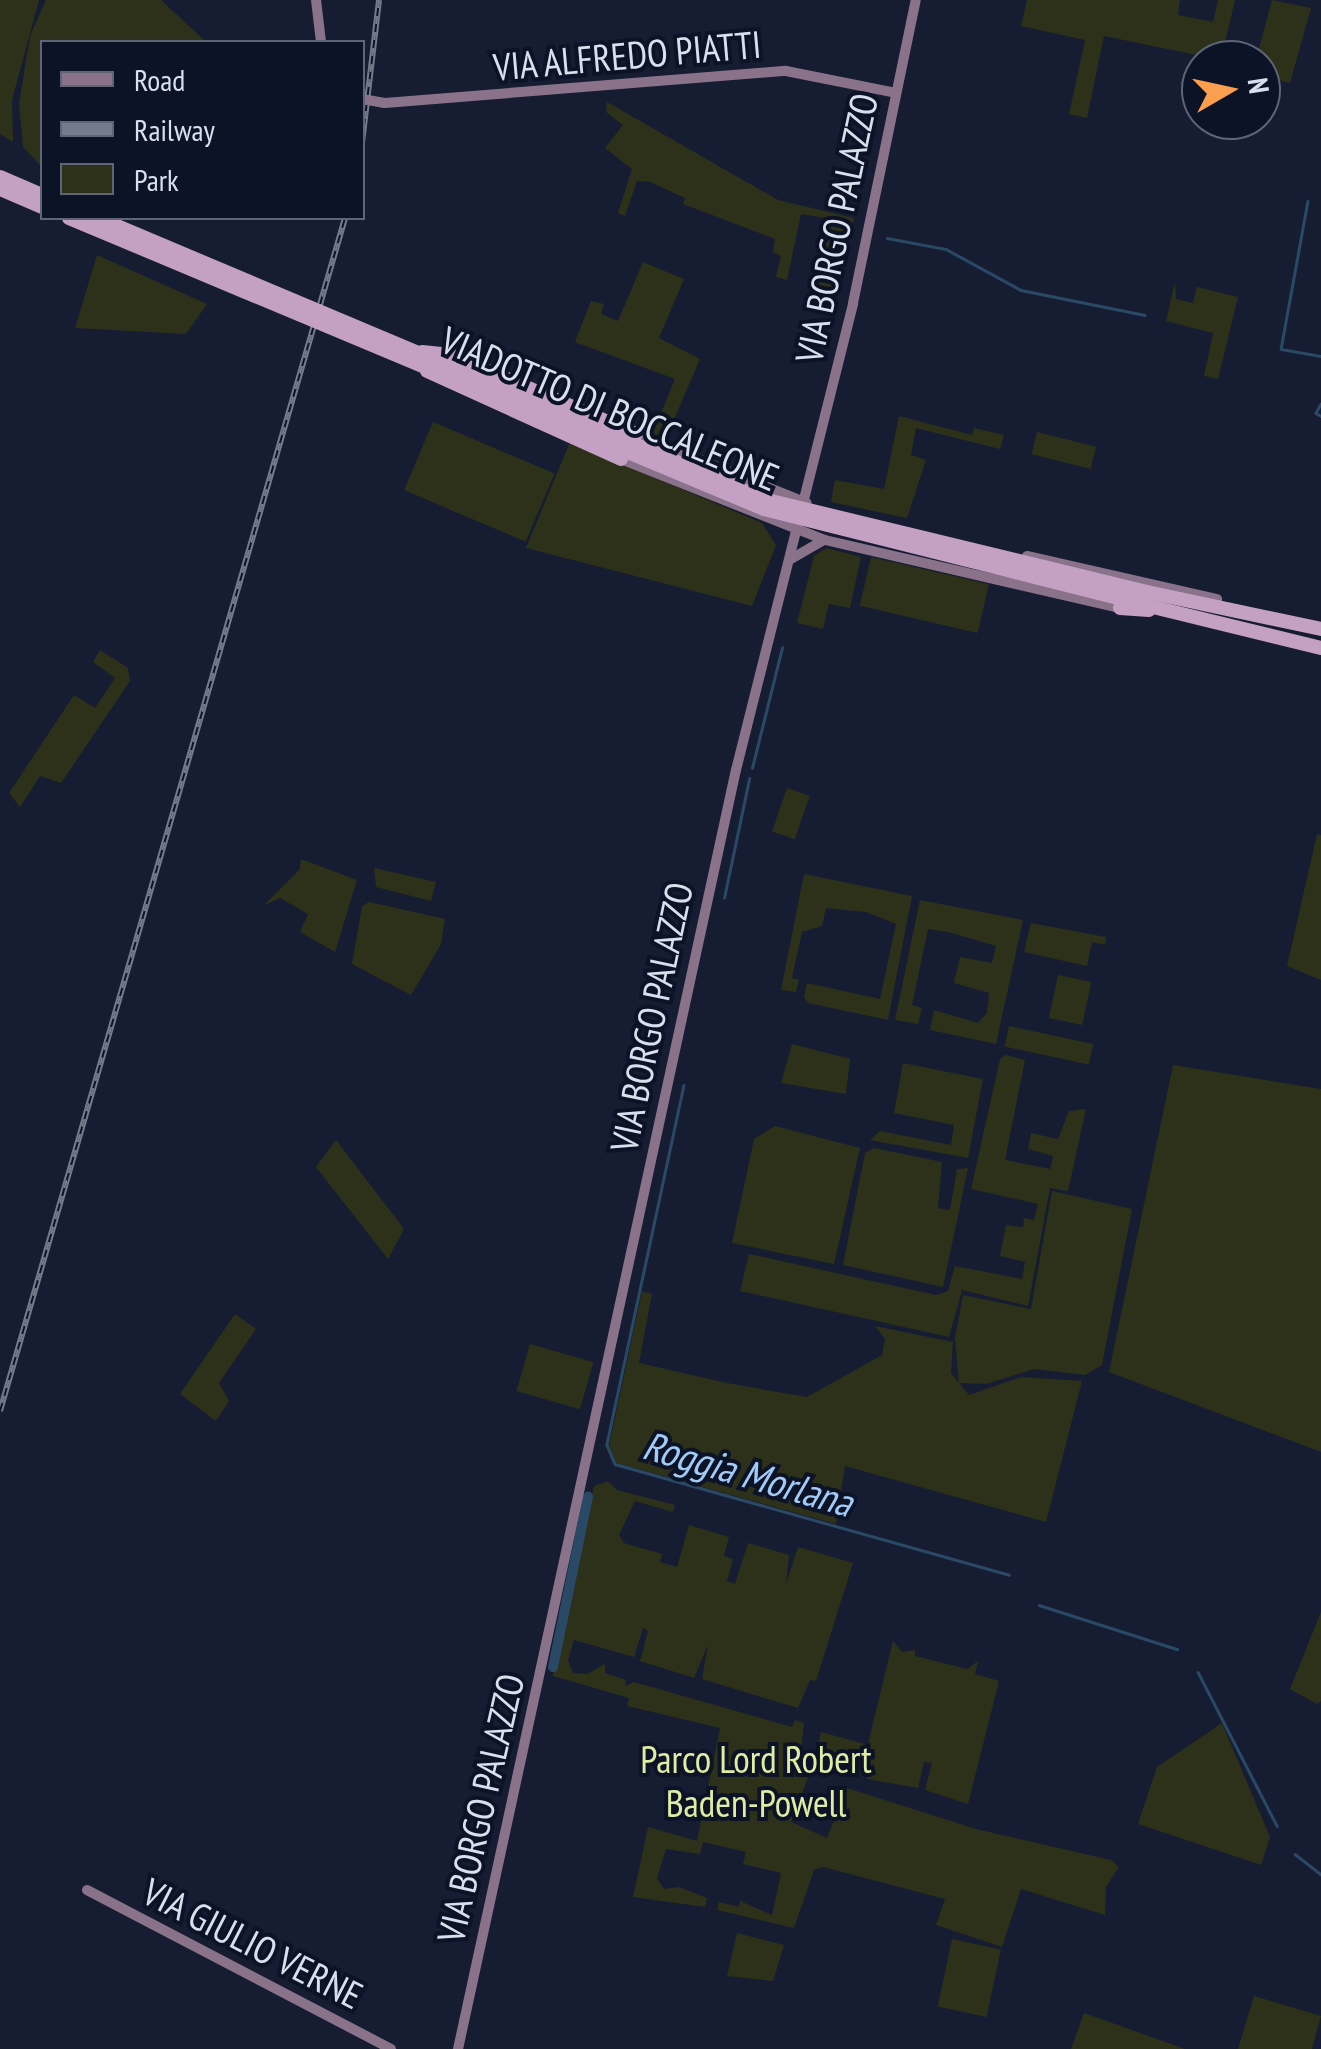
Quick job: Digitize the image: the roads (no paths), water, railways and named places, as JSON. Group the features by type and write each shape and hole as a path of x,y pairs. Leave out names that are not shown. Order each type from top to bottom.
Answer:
{"highway":[{"path":"0,177 40,193"},
{"path":"0,189 40,206"},
{"name":"VIADOTTO DI BOCCALEONE","path":"73,220 768,500 1146,598"},
{"name":"VIADOTTO DI BOCCALEONE","path":"103,220 420,358"},
{"path":"420,358 451,355 636,434"},
{"path":"420,358 442,382 622,460"},
{"path":"1146,598 1170,612"},
{"path":"1146,598 1321,629"},
{"path":"1217,600 1301,625"},
{"path":"1120,608 1170,612 1321,648"}],"main road":[{"path":"316,0 321,40"},
{"name":"VIA BORGO PALAZZO","path":"458,2049 732,789 798,531 916,0"},
{"name":"VIA ALFREDO PIATTI","path":"365,99 385,102 786,71 896,92"},
{"path":"636,434 803,505 1217,600"},
{"path":"622,460 825,540 1120,608"},
{"path":"662,477 679,471 786,513 803,505"},
{"path":"791,559 825,540"},
{"name":"VIA GIULIO VERNE","path":"87,1890 392,2049"}],"waterway":[{"path":"1308,201 1281,349 1321,356"},
{"path":"887,238 946,249 1021,290 1145,315"},
{"path":"1321,404 1316,413 1321,416"},
{"name":"Roggia Morlana","path":"752,768 782,648"},
{"name":"Roggia Morlana","path":"724,898 749,779"},
{"name":"Roggia Morlana","path":"684,1085 607,1445 615,1464 1009,1575"},
{"path":"553,1667 588,1497"},
{"name":"Roggia Morlana","path":"1039,1605 1177,1649"},
{"name":"Roggia Morlana","path":"1198,1672 1277,1826"},
{"name":"Roggia Morlana","path":"1295,1854 1321,1874"}],"railway":[{"path":"365,118 379,0"},
{"path":"0,1411 344,220"}],"park label":[{"name":"Parco Lord Robert Baden-Powell","path":"756,1781"}]}
